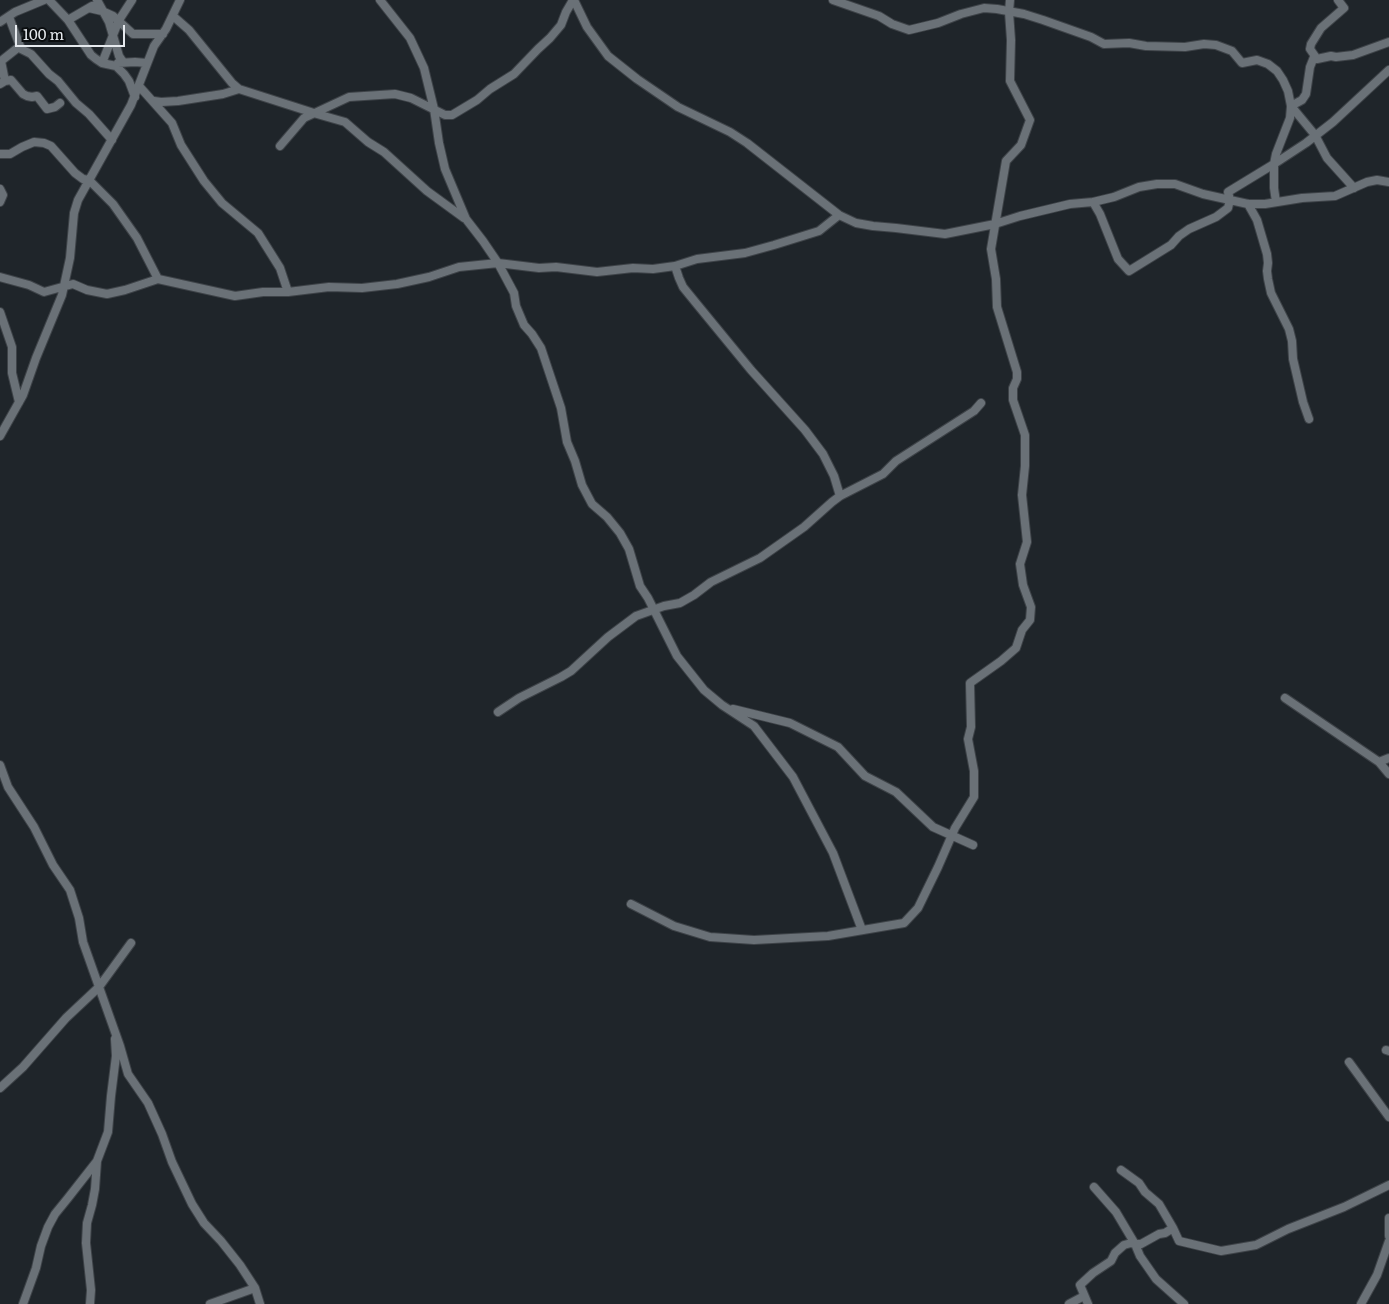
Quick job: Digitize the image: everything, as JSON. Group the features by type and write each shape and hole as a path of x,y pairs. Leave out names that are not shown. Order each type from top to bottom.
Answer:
{"street":[{"path":"0,22 15,12 44,0"},
{"path":"48,0 68,20 92,55 102,63 147,63"},
{"path":"68,20 89,8 97,0 109,22 123,62"},
{"path":"102,63 119,20 132,0"},
{"path":"0,436 20,402 57,308 70,258 74,213 78,200 135,97 154,46 163,34 180,0"},
{"path":"380,0 410,38 424,68 434,109 444,169 466,219 498,263 514,293 516,306 524,325 541,348 561,408 567,442 582,485 592,504 607,517 620,533 629,549 640,586 677,656 704,690 726,708 754,726 793,777 833,853 862,930"},
{"path":"280,146 304,118 349,97 395,94 411,98 445,115 452,115 514,74 561,25 566,12 574,0"},
{"path":"574,0 587,27 608,56 678,107 730,132 747,143 839,215 856,223 944,234 995,224 1070,204 1094,202 1114,197 1138,187 1175,184 1203,194 1248,204 1265,204 1302,198 1335,196 1367,182 1377,180 1389,182"},
{"path":"833,0 879,16 892,24 910,30 984,8 1024,14 1091,37 1104,44 1129,43 1146,46 1185,47 1204,44 1216,45 1232,51 1242,63 1257,60 1268,64 1277,71 1288,91 1292,106 1315,135 1327,158 1354,188"},
{"path":"631,904 674,926 710,937 754,940 828,936 904,923 918,908 955,828 974,797 974,772 968,739 971,727 970,683 1016,648 1022,630 1030,620 1031,607 1023,585 1020,564 1027,542 1022,494 1025,466 1025,435 1013,400 1013,388 1017,379 1017,372 997,307 996,278 991,249 1006,161 1021,144 1030,120 1010,81 1010,0"},
{"path":"1338,0 1344,8 1321,28 1311,44 1310,49 1314,57 1317,59 1353,55 1389,42"},
{"path":"89,8 113,16 133,34 163,34"},
{"path":"173,16 189,30 239,89 345,122 368,142 384,152 427,191 466,219"},
{"path":"9,17 18,38 19,48"},
{"path":"19,48 1,61 3,83 11,80 23,94 32,97 37,96 47,109 55,107 60,103"},
{"path":"19,48 32,54 112,140"},
{"path":"1276,202 1274,164 1276,154 1290,118 1292,106 1302,100 1306,94 1310,67 1314,57"},
{"path":"111,64 116,66 130,81 135,97"},
{"path":"1094,202 1118,259 1129,271 1171,245 1189,229 1216,217 1228,208 1230,200 1228,192 1274,164 1315,135 1389,70"},
{"path":"139,86 172,123 180,145 204,181 222,203 258,232 280,268 288,292"},
{"path":"154,101 178,101 223,94 239,89"},
{"path":"0,154 10,154 34,142 44,142 51,146 75,173 83,179 89,180 113,204 141,245 158,279"},
{"path":"0,189 3,195 0,202"},
{"path":"1248,204 1257,220 1267,254 1267,271 1271,293 1289,329 1293,359 1309,419"},
{"path":"0,277 29,285 44,292 73,284 88,290 107,294 158,279 235,296 329,287 362,288 397,284 429,277 459,267 498,263 539,268 556,266 597,272 633,268 653,269 676,266 697,259 745,253 799,238 819,231 839,215"},
{"path":"676,266 683,287 751,370 805,430 823,454 834,476 840,496"},
{"path":"0,312 12,347 12,373 20,402"},
{"path":"498,712 519,698 562,677 636,616 664,606 680,603 711,582 760,558 804,527 840,496 883,474 896,461 974,411 981,403"},
{"path":"1285,698 1379,762 1389,774"},
{"path":"726,708 790,723 838,747 865,776 896,792 933,827 972,845"},
{"path":"1379,762 1389,758"},
{"path":"0,765 8,787 34,827 53,865 70,890 79,918 83,942 128,1074 148,1103 172,1162 192,1204 204,1223 240,1265 255,1288 260,1304"},
{"path":"0,1088 24,1067 66,1018 99,987 131,943"},
{"path":"23,1304 44,1240 55,1214 97,1160 108,1132 110,1096 116,1056 115,1032"},
{"path":"1349,1062 1389,1117"},
{"path":"90,1304 91,1290 88,1268 87,1223 95,1189 97,1160"},
{"path":"1121,1170 1139,1183 1145,1192 1159,1204 1179,1241 1221,1251 1256,1245 1288,1229 1344,1207 1389,1185"},
{"path":"1094,1187 1116,1212 1140,1256 1156,1279 1184,1304"},
{"path":"1389,1218 1389,1236"},
{"path":"1069,1304 1086,1300 1080,1284 1111,1262 1115,1253 1124,1245 1131,1243 1141,1244 1173,1228"},
{"path":"1361,1304 1377,1275 1389,1241"},
{"path":"210,1304 255,1288"}]}
